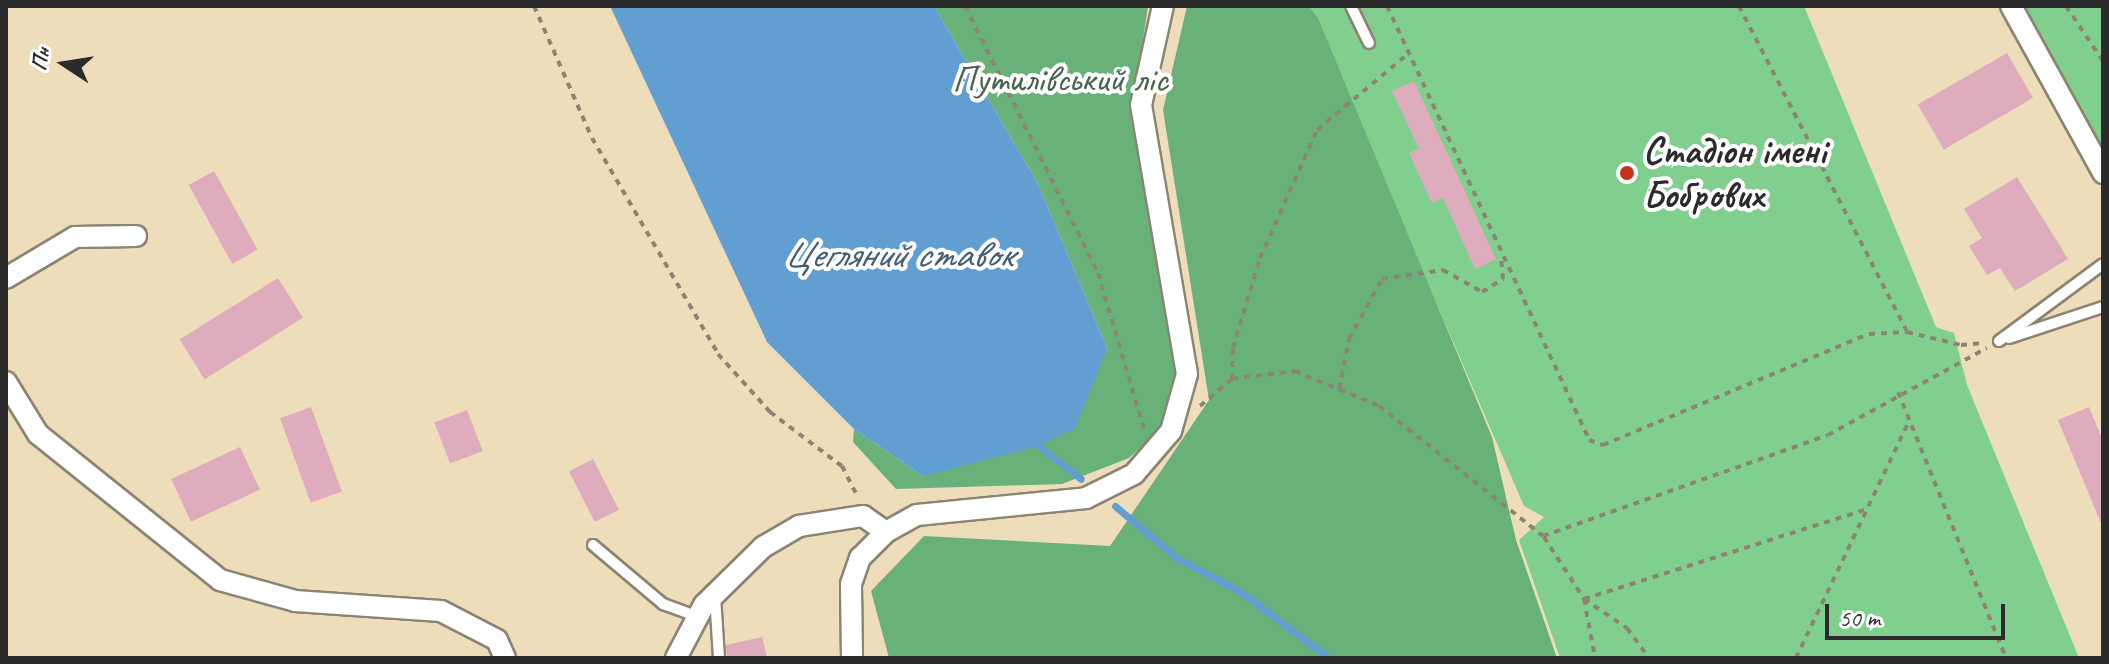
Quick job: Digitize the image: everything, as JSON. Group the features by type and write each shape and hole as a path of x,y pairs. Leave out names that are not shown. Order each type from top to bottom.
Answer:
{"street":[{"path":"852,658 851,584 860,558 886,532 917,515 1086,498 1120,483 1171,431 1187,374 1141,105 1163,6"},
{"path":"2011,6 2103,173"},
{"path":"6,278 75,237 136,236"},
{"path":"6,382 38,434 220,580 295,601 441,611 497,640 505,658"},
{"path":"676,658 715,592 763,547 799,526 863,516 886,532"}],"lane":[{"path":"1351,6 1369,43"},
{"path":"1999,341 2103,264"},
{"path":"1999,341 2103,307"},
{"path":"593,545 663,604 698,617"},
{"path":"715,592 719,658"}],"path":[{"path":"534,6 592,138 702,329 770,412 842,466 863,516"},
{"path":"965,6 1098,273 1150,455"},
{"path":"1387,6 1589,440 1603,445 1869,334 1907,332 1961,345 1999,341"},
{"path":"1739,6 1907,332"},
{"path":"2066,6 2103,61"},
{"path":"1232,379 1233,348 1260,258 1317,130 1409,53"},
{"path":"1339,389 1349,339 1382,279 1443,270 1482,292 1503,279 1501,252"},
{"path":"1543,536 1828,435 1898,392 1967,360"},
{"path":"1171,431 1232,379 1295,371 1339,389 1414,431 1543,536 1584,599 1595,658"},
{"path":"1898,392 2006,658"},
{"path":"1796,658 1909,421"},
{"path":"1584,599 1867,509"},
{"path":"1584,599 1627,628 1649,658"}],"green space":[{"name":"Путилівський ліс","path":"934,6 1148,6 1131,120 1183,369 1170,420 1129,458 1062,484 896,489 853,442 854,429 923,476 1107,348 1038,184"},
{"path":"1187,6 1308,6 1318,18 1492,437 1516,540 1557,658 889,658 871,591 924,536 1110,546 1209,400 1163,110"},
{"name":"Стадіон імені Бобрових","path":"1308,6 1804,6 1936,327 1954,333 1967,385 2079,658 1560,658 1519,540 1544,517 1524,506"},
{"path":"2013,6 2103,6 2103,171"}],"water":[{"name":"Цегляний ставок","path":"610,6 934,6 1038,184 1107,348 1075,428 1039,446 923,476 854,429 767,342"}],"building":[{"path":"2007,53 2033,98 1944,150 1918,104"},
{"path":"1414,81 1496,259 1475,269 1443,198 1432,203 1409,153 1419,149 1392,91"},
{"path":"214,171 258,250 232,264 189,185"},
{"path":"2017,177 2068,259 2015,291 2000,268 1987,275 1969,246 1982,238 1964,209"},
{"path":"278,278 303,318 205,379 180,339"},
{"path":"311,407 342,492 311,503 280,418"},
{"path":"2089,407 2103,441 2103,528 2058,420"},
{"path":"467,410 483,451 450,464 434,423"},
{"path":"240,447 260,490 191,522 171,479"},
{"path":"593,459 619,510 595,522 569,471"},
{"path":"762,637 767,658 727,658 726,645"}],"waterway":[{"path":"1039,446 1081,479"},
{"path":"1115,506 1177,558 1241,592 1329,658"}],"place":[{"name":"Стадіон імені Бобрових","path":"1627,173"}]}
